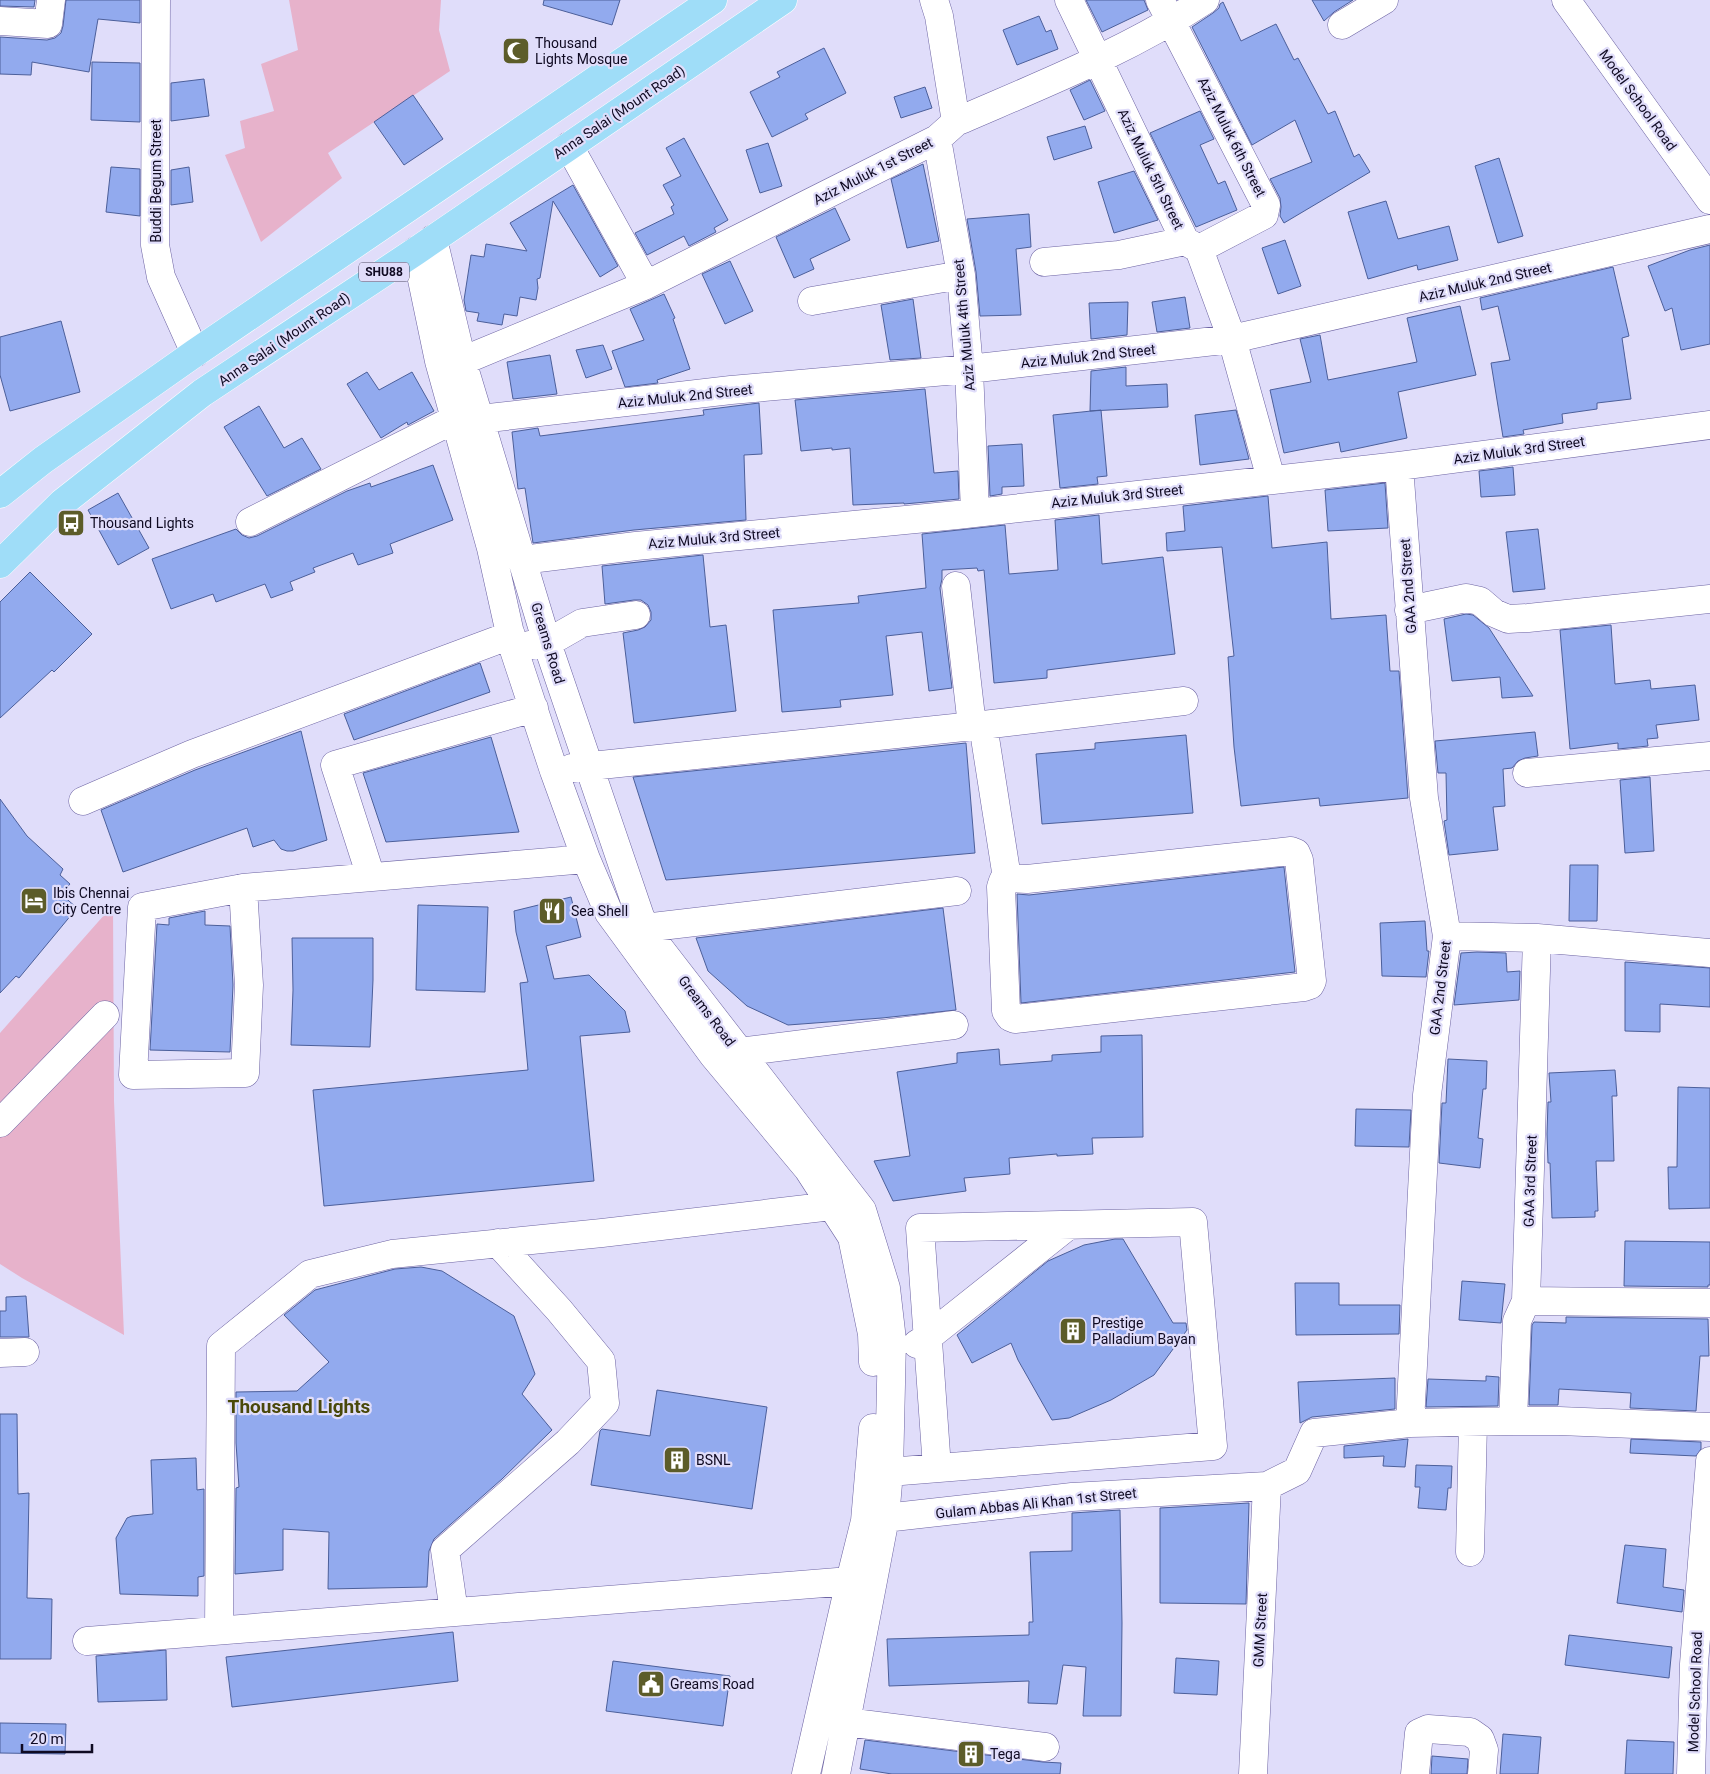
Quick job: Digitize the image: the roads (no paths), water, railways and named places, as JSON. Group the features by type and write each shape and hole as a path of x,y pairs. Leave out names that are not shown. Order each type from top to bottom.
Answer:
{"main road":[{"name":"SHU88","path":"0,494 43,460 195,353 713,0"},
{"name":"Anna Salai (Mount Road)","path":"0,564 62,503 202,393 424,245 783,0"},
{"path":"0,470 43,460"}],"street":[{"path":"0,21 48,24 51,0"},
{"name":"Buddi Begum Street","path":"156,0 155,245 162,277 195,353"},
{"name":"Aziz Muluk 4th Street","path":"934,0 939,16 947,130 969,369 976,512"},
{"name":"Aziz Muluk 5th Street","path":"1069,0 1192,245 1232,340 1271,479"},
{"name":"Aziz Muluk 1st Street","path":"462,361 646,285 947,130 1098,60 1166,11 1205,0"},
{"path":"1342,25 1384,0"},
{"name":"Model School Road","path":"1566,0 1710,200"},
{"name":"Aziz Muluk 6th Street","path":"1166,11 1266,205 1264,215 1192,245"},
{"path":"569,146 646,285"},
{"name":"Aziz Muluk 2nd Street","path":"468,419 731,390 969,369 1232,340 1710,229"},
{"name":"Greams Road","path":"424,245 462,361 468,419 491,548 512,641 554,771 586,859 609,913 713,1055 808,1169 852,1237 872,1334 875,1520 846,1722 836,1774"},
{"name":"Greams Road","path":"424,245 440,361 468,419 522,560 547,643 644,928 862,1210 886,1288 892,1340 889,1472 875,1520 850,1581 806,1774"},
{"path":"1044,262 1119,255 1192,245"},
{"path":"812,301 961,275"},
{"path":"250,522 468,419"},
{"name":"Aziz Muluk 3rd Street","path":"522,560 636,546 948,516 1399,466 1710,425"},
{"name":"GAA 2nd Street","path":"1399,466 1424,798 1447,936 1427,1095 1410,1423"},
{"path":"956,586 978,726 1007,878"},
{"path":"1409,610 1466,598 1480,601 1494,614 1508,619 1710,599"},
{"path":"83,800 192,754 512,641 547,643 582,624 636,615"},
{"path":"554,771 978,726 1184,701"},
{"path":"371,877 335,765 534,708"},
{"path":"1527,772 1710,756"},
{"path":"1292,851 1296,853 1299,860 1312,981 1310,985 1304,987 1023,1020 1015,1019 1010,1017 1006,1011 1001,887 1003,881 1007,878 1027,879 1292,851"},
{"path":"243,888 249,985 245,1073 132,1075 142,907 243,888 586,859"},
{"path":"644,928 957,892"},
{"path":"1447,936 1537,938 1710,953"},
{"name":"GAA 3rd Street","path":"1513,1421 1517,1321 1526,1302 1537,938"},
{"path":"0,1123 105,1015"},
{"path":"739,1052 954,1026"},
{"path":"220,1630 221,1346 310,1274 392,1254 832,1206"},
{"path":"889,1472 1213,1446 1194,1222 920,1228 937,1468"},
{"path":"891,1360 928,1337 1069,1225"},
{"path":"454,1612 445,1550 568,1442 605,1403 601,1360 559,1310 498,1243"},
{"path":"1526,1302 1710,1302"},
{"path":"1266,1486 1297,1471 1314,1433 1410,1423 1513,1421 1710,1427"},
{"path":"1470,1552 1473,1423"},
{"name":"Model School Road","path":"1691,1774 1702,1663 1710,1461"},
{"name":"Gulam Abbas Ali Khan 1st Street","path":"875,1520 1072,1497 1266,1486"},
{"name":"GMM Street","path":"1253,1774 1266,1486"},
{"path":"87,1640 850,1581"},
{"path":"846,1722 1044,1747"},
{"path":"1415,1774 1419,1734 1428,1729 1470,1732 1480,1739 1484,1750 1482,1774"}],"place":[{"name":"Thousand Lights Mosque","path":"516,51"},
{"name":"Thousand Lights","path":"71,523"},
{"name":"Ibis Chennai City Centre","path":"34,901"},
{"name":"Sea Shell","path":"552,911"},
{"name":"Prestige Palladium Bayan","path":"1073,1331"},
{"name":"BSNL","path":"677,1460"},
{"name":"Greams Road","path":"651,1684"},
{"name":"Tega","path":"971,1754"}],"district":[{"name":"Thousand Lights","path":"299,1406"}]}
